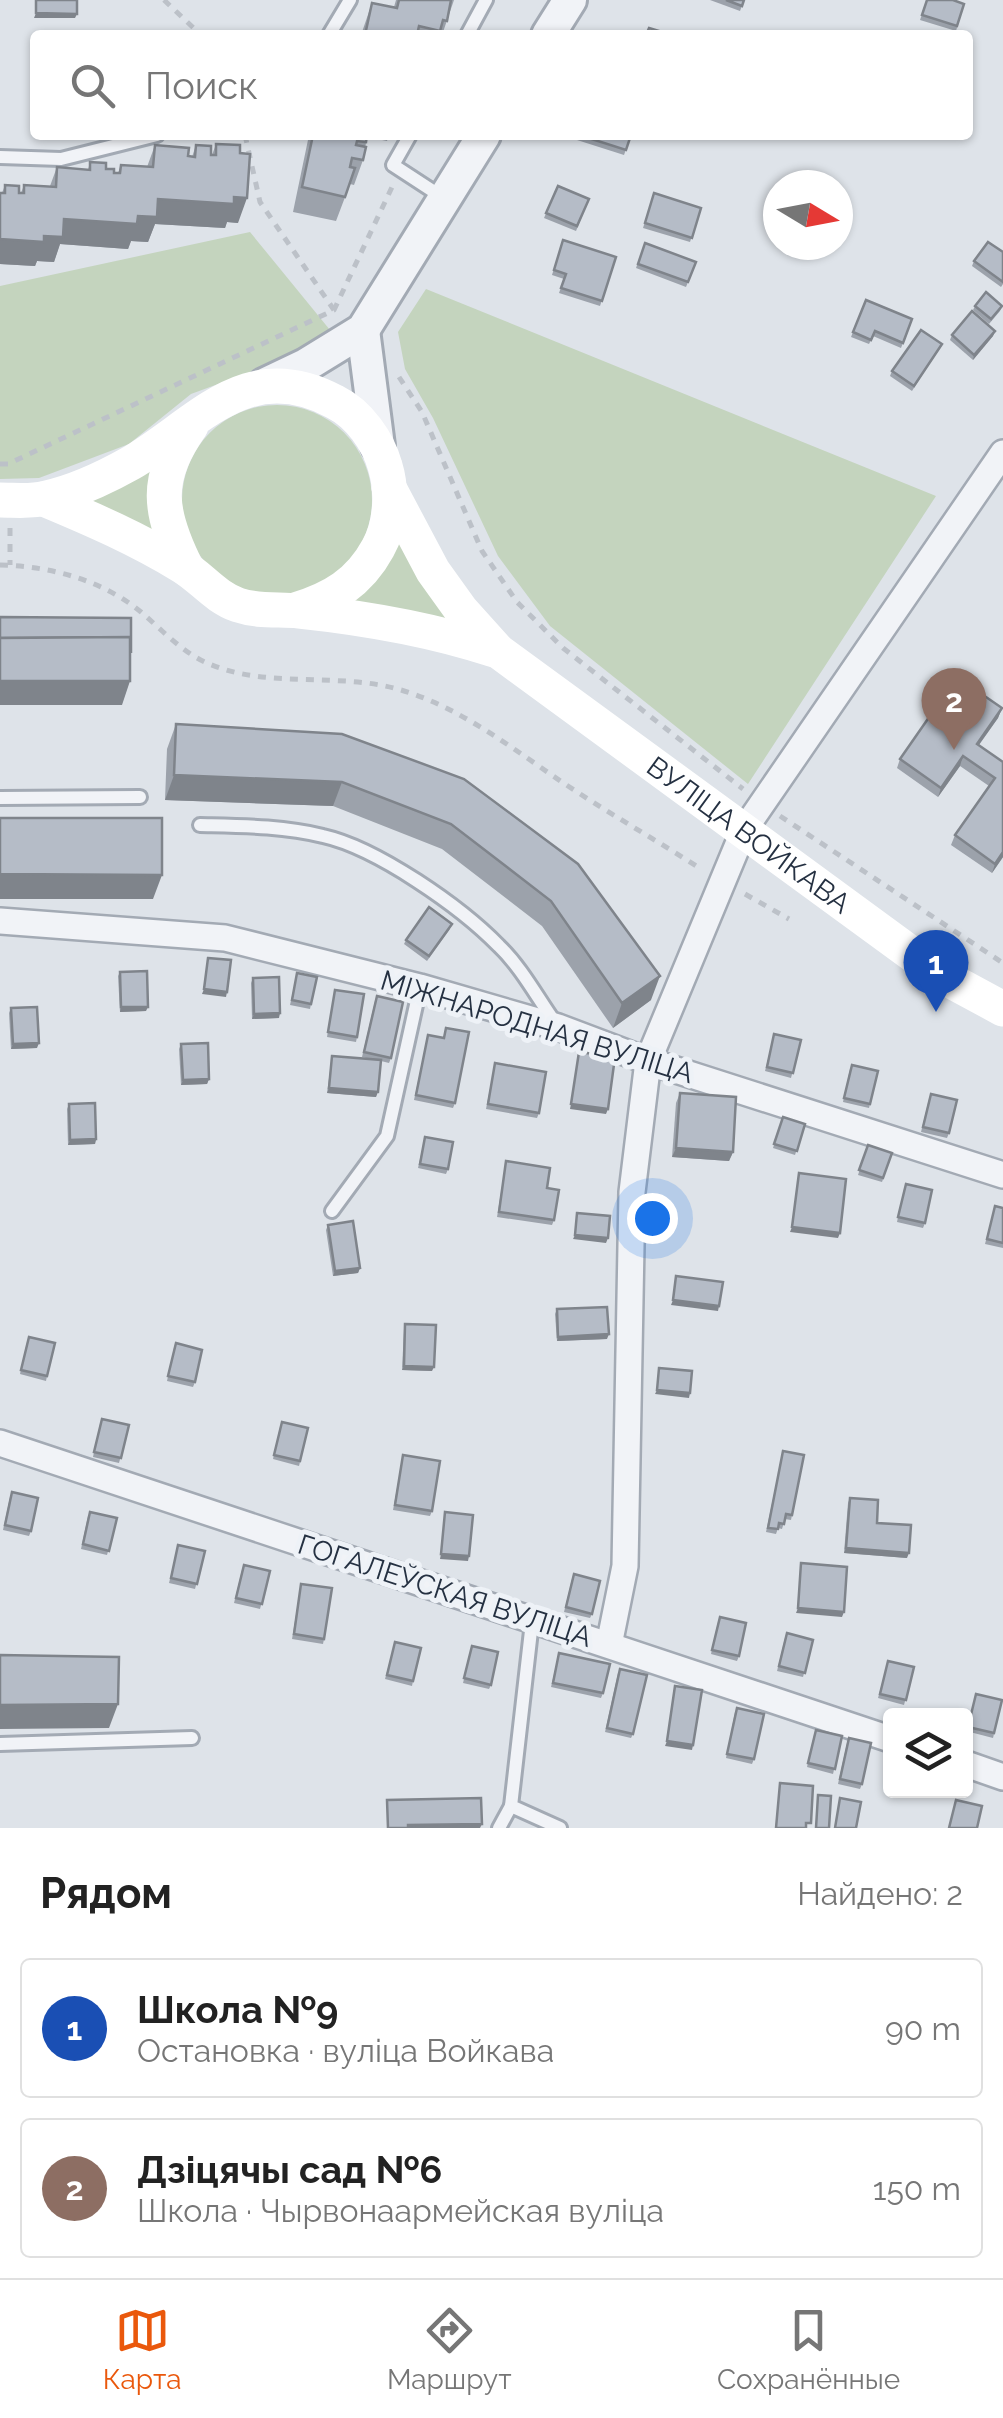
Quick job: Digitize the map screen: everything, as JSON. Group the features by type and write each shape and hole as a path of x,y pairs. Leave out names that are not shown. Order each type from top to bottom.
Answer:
{"main road":[{"name":"ВУЛІЦА ВОЙКАВА","path":"5,507 44,499 130,464 240,391 292,386 318,392 352,415 378,446 390,488 433,571 498,651"},
{"name":"ВУЛІЦА ВОЙКАВА","path":"188,569 168,532 164,491 174,450 198,417"},
{"name":"ВУЛІЦА ВОЙКАВА","path":"295,610 334,595 366,568 381,543 389,516 390,488"},
{"name":"ВУЛІЦА ВОЙКАВА","path":"44,499 115,528 188,569 209,590 236,604 265,612 295,610 448,634 498,651 754,817 942,976 1003,1008"}],"street":[{"path":"551,30 570,0"},
{"path":"264,386 363,330 481,140"},
{"path":"363,330 378,446"},
{"path":"610,1645 625,1566 632,1192 648,1061 722,882 754,817 1003,453"},
{"name":"МІЖНАРОДНАЯ ВУЛІЦА","path":"0,921 225,938 420,987 558,1027 648,1061 1003,1175"},
{"name":"ГОГАЛЕЎСКАЯ ВУЛІЦА","path":"0,1443 883,1737"},
{"path":"973,1766 1003,1777"}],"lane":[{"path":"332,30 350,0"},
{"path":"469,30 486,0"},
{"path":"0,157 61,159 137,140"},
{"path":"407,140 393,165 444,198"},
{"path":"0,798 140,796"},
{"path":"200,825 262,826 327,836 396,868 444,899 501,947 558,1027"},
{"path":"332,1211 386,1136 420,987"},
{"path":"499,1828 512,1806 532,1622"},
{"path":"0,1744 192,1738"},
{"path":"512,1806 560,1828"}],"path":[{"path":"164,0 196,30"},
{"path":"246,140 260,202 334,310"},
{"path":"0,464 8,464 334,310 400,170"},
{"path":"396,372 422,412 482,552 518,602 564,648 754,817 1003,963"},
{"path":"5,507 10,565"},
{"path":"0,565 64,573 100,586 137,609 204,662 237,674 348,681 401,690 453,712 722,882 788,919"}],"green space":[{"path":"250,232 330,330 307,351 191,394 129,444 39,478 0,479 0,286"},
{"path":"426,289 936,496 748,784 550,626 498,556 433,418 405,369 398,332"},
{"path":"277,405 313,412 344,433 365,464 372,500 365,536 344,567 313,588 277,595 241,588 210,567 189,536 182,500 189,464 210,433 241,412"},
{"path":"161,454 160,542 76,500"},
{"path":"398,522 453,625 338,608"}],"building":[{"path":"36,0 77,0 77,14 36,13"},
{"path":"399,0 451,0 447,21 443,20 440,30 419,26 418,30 366,30 372,3 397,8"},
{"path":"927,0 964,4 957,26 922,15"},
{"path":"312,140 366,140 357,141 356,145 366,147 363,160 352,158 350,167 355,168 345,197 302,187"},
{"path":"595,140 629,140 626,150"},
{"path":"216,144 240,145 240,153 250,154 247,198 234,197 234,204 158,199 157,217 138,216 137,224 64,219 63,237 44,236 44,242 0,239 0,193 5,193 5,185 19,186 19,193 24,193 24,185 56,187 57,167 90,170 90,162 106,163 106,169 120,173 121,165 153,167 155,145 189,148 188,156 195,157 196,145 211,146 211,155 216,155"},
{"path":"558,186 589,199 577,226 546,213"},
{"path":"654,193 701,208 692,238 645,223"},
{"path":"563,240 616,257 602,301 561,288 566,274 554,270"},
{"path":"988,242 1003,252 1003,282 974,261"},
{"path":"645,243 696,262 688,282 638,264"},
{"path":"986,292 1002,306 991,319 975,306"},
{"path":"866,300 912,319 903,343 875,331 871,340 853,332"},
{"path":"972,311 995,331 974,355 952,335"},
{"path":"921,330 942,344 914,386 892,371"},
{"path":"0,617 131,618 131,653 130,637 0,638"},
{"path":"130,637 130,681 0,681 0,638"},
{"path":"957,677 1002,708 977,744 1003,762 1003,852 995,864 955,835 995,778 963,756 941,788 900,759"},
{"path":"176,724 342,734 464,779 578,864 660,976 622,1003 551,901 451,824 342,782 174,775"},
{"path":"0,818 162,818 162,875 0,874"},
{"path":"429,907 452,924 429,956 406,940"},
{"path":"208,958 231,960 227,992 204,989"},
{"path":"147,971 148,1007 121,1007 120,972"},
{"path":"297,973 317,977 311,1004 292,1000"},
{"path":"279,977 280,1013 254,1014 253,978"},
{"path":"335,990 364,994 357,1037 328,1032"},
{"path":"377,996 403,1002 391,1058 364,1052"},
{"path":"37,1007 39,1043 13,1044 11,1008"},
{"path":"446,1028 469,1032 455,1103 416,1095 428,1035 444,1038"},
{"path":"774,1034 801,1040 793,1073 767,1067"},
{"path":"208,1043 209,1079 183,1080 181,1044"},
{"path":"579,1052 615,1057 608,1109 571,1104"},
{"path":"332,1056 381,1060 378,1092 329,1088"},
{"path":"495,1063 546,1072 539,1113 488,1104"},
{"path":"852,1065 878,1071 870,1104 844,1098"},
{"path":"680,1093 736,1097 733,1152 676,1148"},
{"path":"931,1094 957,1100 949,1133 923,1127"},
{"path":"95,1103 96,1139 70,1140 69,1104"},
{"path":"783,1117 805,1124 797,1151 774,1144"},
{"path":"425,1137 453,1142 448,1169 420,1164"},
{"path":"868,1145 892,1153 883,1178 859,1170"},
{"path":"506,1161 550,1168 547,1188 559,1190 554,1220 499,1212"},
{"path":"799,1173 846,1179 840,1233 792,1227"},
{"path":"906,1184 932,1190 925,1223 898,1217"},
{"path":"995,1206 1003,1208 1003,1243 987,1239"},
{"path":"577,1213 610,1216 608,1238 575,1235"},
{"path":"353,1221 360,1268 335,1271 328,1225"},
{"path":"676,1276 723,1282 719,1306 673,1300"},
{"path":"607,1307 609,1334 558,1337 557,1309"},
{"path":"405,1324 436,1325 434,1367 404,1366"},
{"path":"29,1337 55,1343 47,1376 21,1370"},
{"path":"176,1343 202,1350 195,1382 168,1376"},
{"path":"659,1368 692,1371 690,1393 657,1390"},
{"path":"102,1419 129,1425 121,1458 94,1452"},
{"path":"282,1422 308,1428 300,1461 274,1455"},
{"path":"783,1451 804,1455 792,1515 786,1514 778,1529 768,1528"},
{"path":"403,1455 440,1461 432,1511 395,1505"},
{"path":"12,1492 38,1498 31,1531 5,1525"},
{"path":"850,1498 878,1500 877,1523 911,1525 909,1553 846,1548"},
{"path":"90,1512 117,1518 109,1551 83,1544"},
{"path":"445,1512 473,1515 469,1556 441,1554"},
{"path":"178,1545 205,1551 197,1584 171,1578"},
{"path":"801,1563 847,1567 844,1612 798,1608"},
{"path":"244,1565 270,1571 262,1604 236,1598"},
{"path":"574,1574 600,1581 592,1614 566,1607"},
{"path":"301,1584 332,1588 324,1639 294,1634"},
{"path":"720,1617 746,1623 739,1656 712,1650"},
{"path":"787,1633 813,1640 805,1673 779,1666"},
{"path":"395,1642 421,1648 413,1681 387,1675"},
{"path":"472,1646 498,1652 491,1685 464,1678"},
{"path":"559,1653 610,1664 603,1693 553,1683"},
{"path":"0,1655 119,1657 118,1704 0,1705"},
{"path":"888,1661 914,1667 906,1700 880,1694"},
{"path":"620,1669 647,1675 633,1734 607,1728"},
{"path":"675,1686 702,1690 693,1745 667,1741"},
{"path":"976,1694 1002,1700 994,1733 973,1728"},
{"path":"737,1708 764,1714 754,1759 727,1754"},
{"path":"816,1730 842,1736 835,1769 808,1763"},
{"path":"849,1738 871,1743 862,1784 840,1779"},
{"path":"780,1783 813,1786 811,1823 806,1823 806,1828 776,1828"},
{"path":"818,1795 831,1796 829,1828 816,1828"},
{"path":"481,1798 482,1824 388,1828 387,1800"},
{"path":"840,1798 861,1802 856,1828 835,1828"},
{"path":"956,1800 982,1806 977,1828 949,1828"}],"place":[{"name":"Дзіцячы сад №6","path":"954,750"},
{"name":"Школа №9","path":"936,1012"}]}
